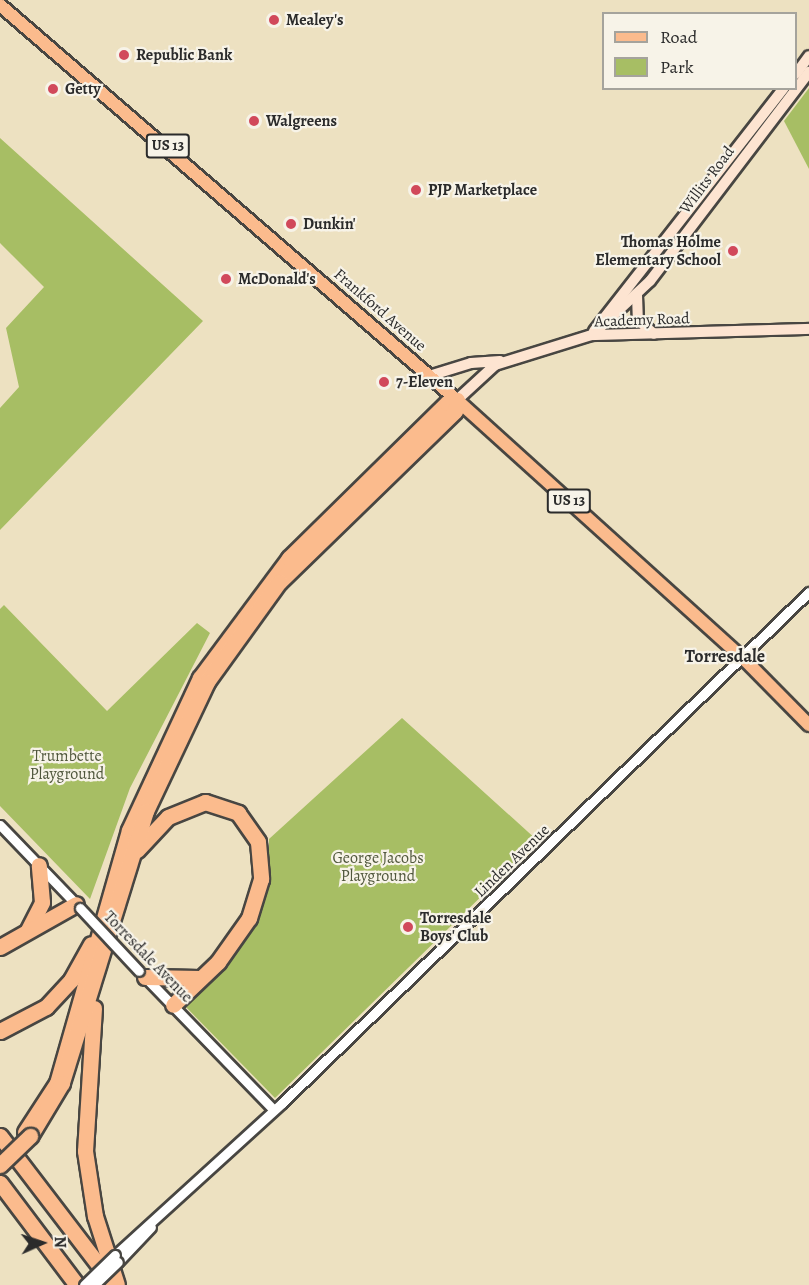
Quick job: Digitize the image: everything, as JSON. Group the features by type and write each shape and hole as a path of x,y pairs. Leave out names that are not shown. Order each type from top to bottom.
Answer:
{"highway":[{"path":"0,1156 27,1134 65,1062 109,897 154,767 226,636 306,540 447,403 457,400 455,411 312,546 238,634 172,748 129,860 102,957 62,1083 27,1134 0,1165"},
{"path":"129,860 156,827 189,806 225,806 251,826 261,859 256,900 229,950 173,1005"},
{"path":"28,930 42,902 39,865"},
{"path":"0,1030 46,1008 71,980 109,897"},
{"path":"0,947 28,930 78,906"},
{"path":"102,957 88,1063 85,1151 95,1216 115,1285"},
{"path":"142,974 199,978"},
{"path":"0,1136 115,1285"},
{"path":"0,1183 77,1285"}],"main road":[{"name":"Frankford Avenue","path":"0,4 429,375 743,657 809,724"},
{"path":"797,71 809,56"},
{"name":"Willits Road","path":"797,88 809,72"},
{"name":"Willits Road","path":"592,335 782,90"},
{"name":"Willits Road","path":"592,335 638,295 795,90"},
{"path":"638,295 638,320 654,334"},
{"name":"Academy Road","path":"457,400 507,361 592,335 809,329"},
{"path":"429,375 471,363 507,361"}],"street":[{"name":"Linden Avenue","path":"84,1285 116,1259 274,1110 809,592"},
{"name":"Torresdale Avenue","path":"0,825 274,1110"},
{"name":"Linden Avenue","path":"94,1285 116,1259"}],"green space":[{"path":"809,88 809,169 784,121"},
{"path":"0,138 203,321 0,530 0,408 19,387 6,328 44,287 0,243"},
{"name":"Trumbette Playground","path":"4,605 107,711 197,623 210,633 130,788 90,899 0,806 0,609"},
{"name":"George Jacobs Playground","path":"402,718 538,841 275,1098 183,1004 246,937 269,868 269,839"}],"place":[{"name":"Mealey's","path":"274,20"},
{"name":"Republic Bank","path":"124,55"},
{"name":"Getty","path":"53,89"},
{"name":"Walgreens","path":"254,121"},
{"name":"PJP Marketplace","path":"416,190"},
{"name":"Dunkin'","path":"291,224"},
{"name":"Thomas Holme Elementary School","path":"733,251"},
{"name":"McDonald's","path":"226,279"},
{"name":"7-Eleven","path":"384,382"},
{"name":"Torresdale Boys' Club","path":"408,927"}],"district":[{"name":"Torresdale","path":"725,656"}]}
